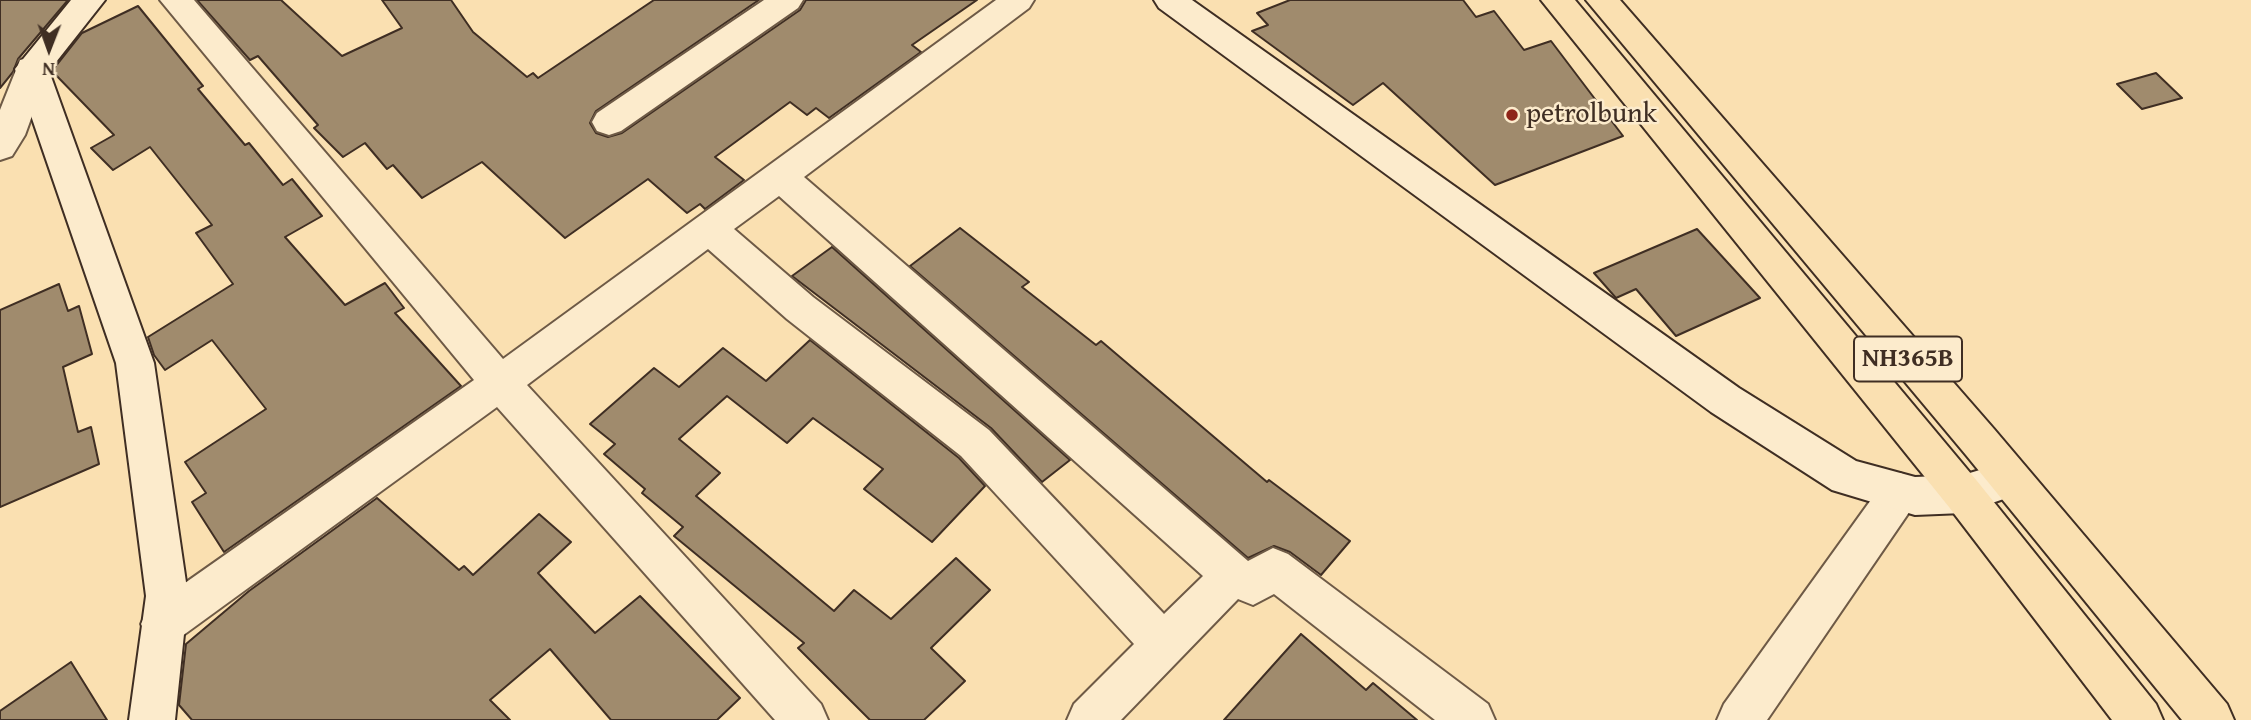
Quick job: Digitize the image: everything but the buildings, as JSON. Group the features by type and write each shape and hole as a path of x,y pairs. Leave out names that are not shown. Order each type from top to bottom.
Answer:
{"highway":[{"path":"1557,0 1964,494 2140,720"},
{"name":"NH365B","path":"1602,0 2010,479 2211,720"}],"street":[{"path":"3,136 32,69 89,0"},
{"path":"177,0 500,383 805,720"},
{"path":"609,122 786,0"},
{"path":"163,624 500,383 1018,0"},
{"path":"1170,0 1725,400 1846,477 1915,496 1964,494 2010,479"},
{"path":"32,69 135,363 167,597 152,720"},
{"path":"780,176 1233,575 1253,585 1273,568 1472,720"},
{"path":"709,229 800,309 975,443 1164,645"},
{"path":"1740,720 1900,492"},
{"path":"1090,720 1233,575"}],"place":[{"name":"petrolbunk","path":"1512,115"}]}
